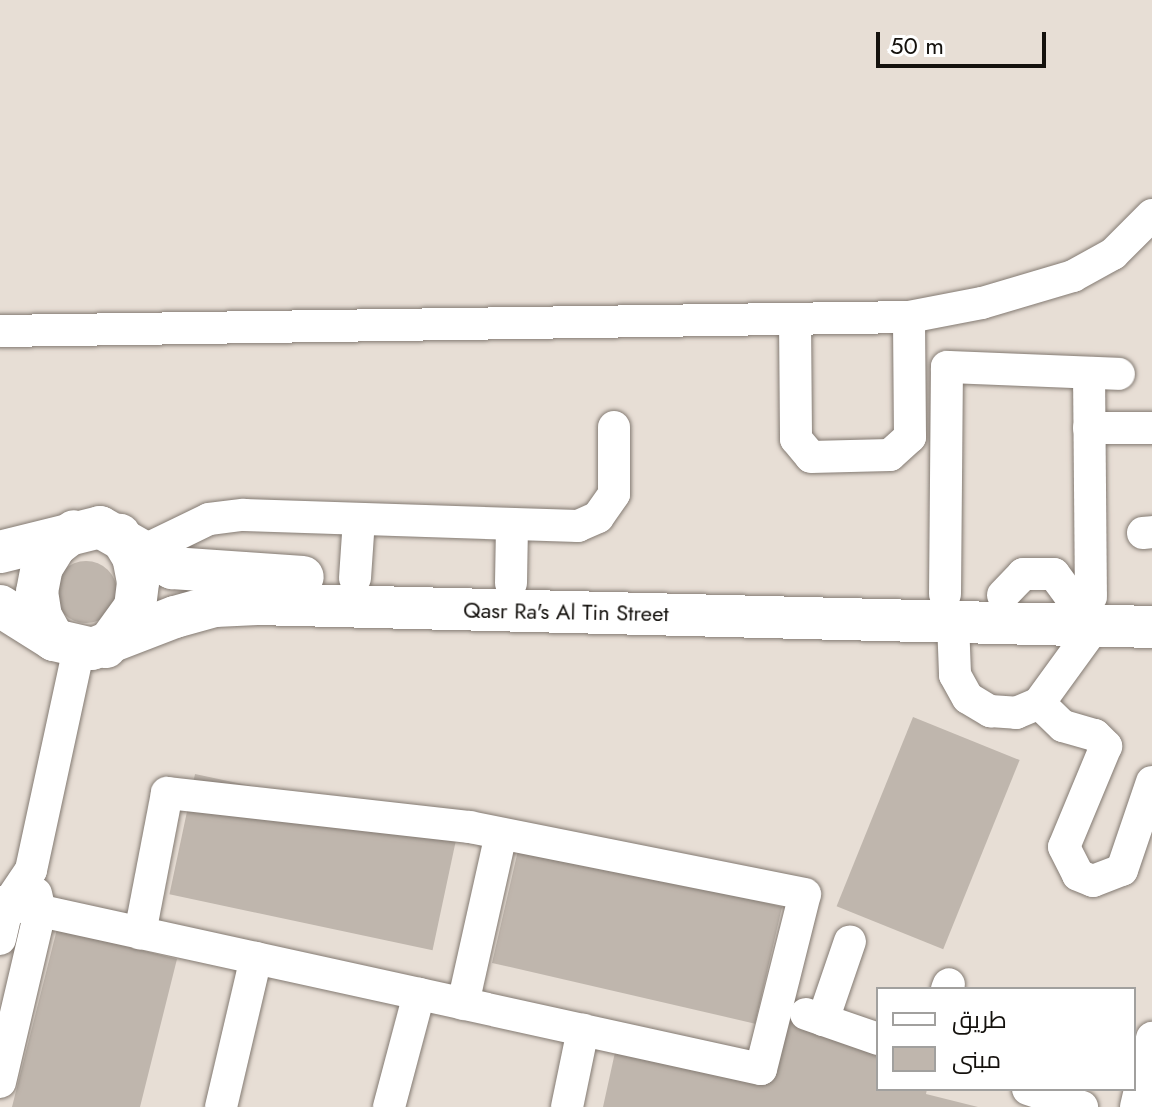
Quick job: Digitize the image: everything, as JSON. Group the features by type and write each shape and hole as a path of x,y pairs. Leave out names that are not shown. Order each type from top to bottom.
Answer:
{"main road":[{"name":"Qasr Ra's Al Tin Street","path":"0,552 75,530 100,527 172,568 200,574 511,583 949,608 1003,595 1086,607 1152,627"},
{"path":"75,530 55,546 42,567 37,592 41,617 79,645"},
{"path":"79,645 135,607 138,582 132,543"},
{"name":"Qasr Ra's Al Tin Street","path":"79,645 215,606 257,604 949,608 1086,607 1152,598"},
{"path":"0,606 79,645"}],"street":[{"path":"0,331 909,317 982,303 1073,276 1113,254 1152,215"},
{"path":"795,320 796,439 811,457 890,455 910,437 909,317"},
{"path":"947,367 1104,373 1089,428 1086,607 1039,703 1003,712 990,711 968,698 955,675 949,608 947,367"},
{"path":"132,543 226,516 578,526 606,510 616,485 614,427"},
{"path":"1089,428 1152,428"},
{"path":"355,578 359,519"},
{"path":"511,583 512,524"},
{"path":"0,1082 40,911 31,870 79,645"},
{"path":"1039,703 1063,726 1095,735 1106,746 1064,847 1078,875 1101,880 1122,870 1152,782"},
{"path":"4,903 140,933 256,958 463,1004 761,1069 805,894 501,834 167,793 140,933"},
{"path":"463,1004 501,834"},
{"path":"0,939 4,903 31,870"},
{"path":"850,941 815,1017 876,1038"},
{"path":"221,1107 256,958"},
{"path":"389,1107 419,994"},
{"path":"567,1107 583,1030"},
{"path":"1136,1107 1152,1038"},
{"path":"1034,1091 1082,1107"}],"building":[{"path":"80,561 92,561 108,570 115,580 115,604 108,614 92,623 80,623 60,609 55,598 55,586 69,566"},
{"path":"913,717 1020,760 943,949 837,906"},
{"path":"195,774 458,830 433,950 169,894"},
{"path":"519,846 782,907 755,1024 492,963"},
{"path":"57,929 177,959 140,1107 12,1107"},
{"path":"787,1013 876,1033 876,1091 927,1091 926,1094 978,1107 603,1107 621,1025 776,1060"}]}
